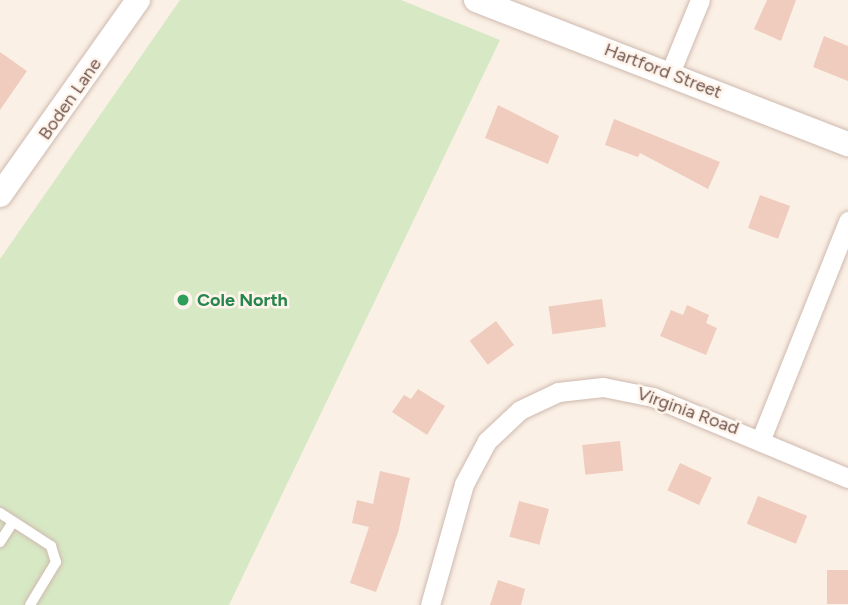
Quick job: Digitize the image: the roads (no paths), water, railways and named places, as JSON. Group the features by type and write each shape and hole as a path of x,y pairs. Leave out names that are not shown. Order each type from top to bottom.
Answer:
{"street":[{"name":"Boden Lane","path":"0,195 138,0"},
{"name":"Hartford Street","path":"476,0 848,144"},
{"path":"670,73 700,0"},
{"name":"Virginia Road","path":"430,605 474,462 503,423 538,400 579,387 626,389 761,439 848,221"},
{"path":"761,439 848,478"}],"lane":[{"path":"0,513 51,546 56,562 30,605"},
{"path":"0,542 13,522"}],"place":[{"name":"Cole North","path":"183,300"}]}
